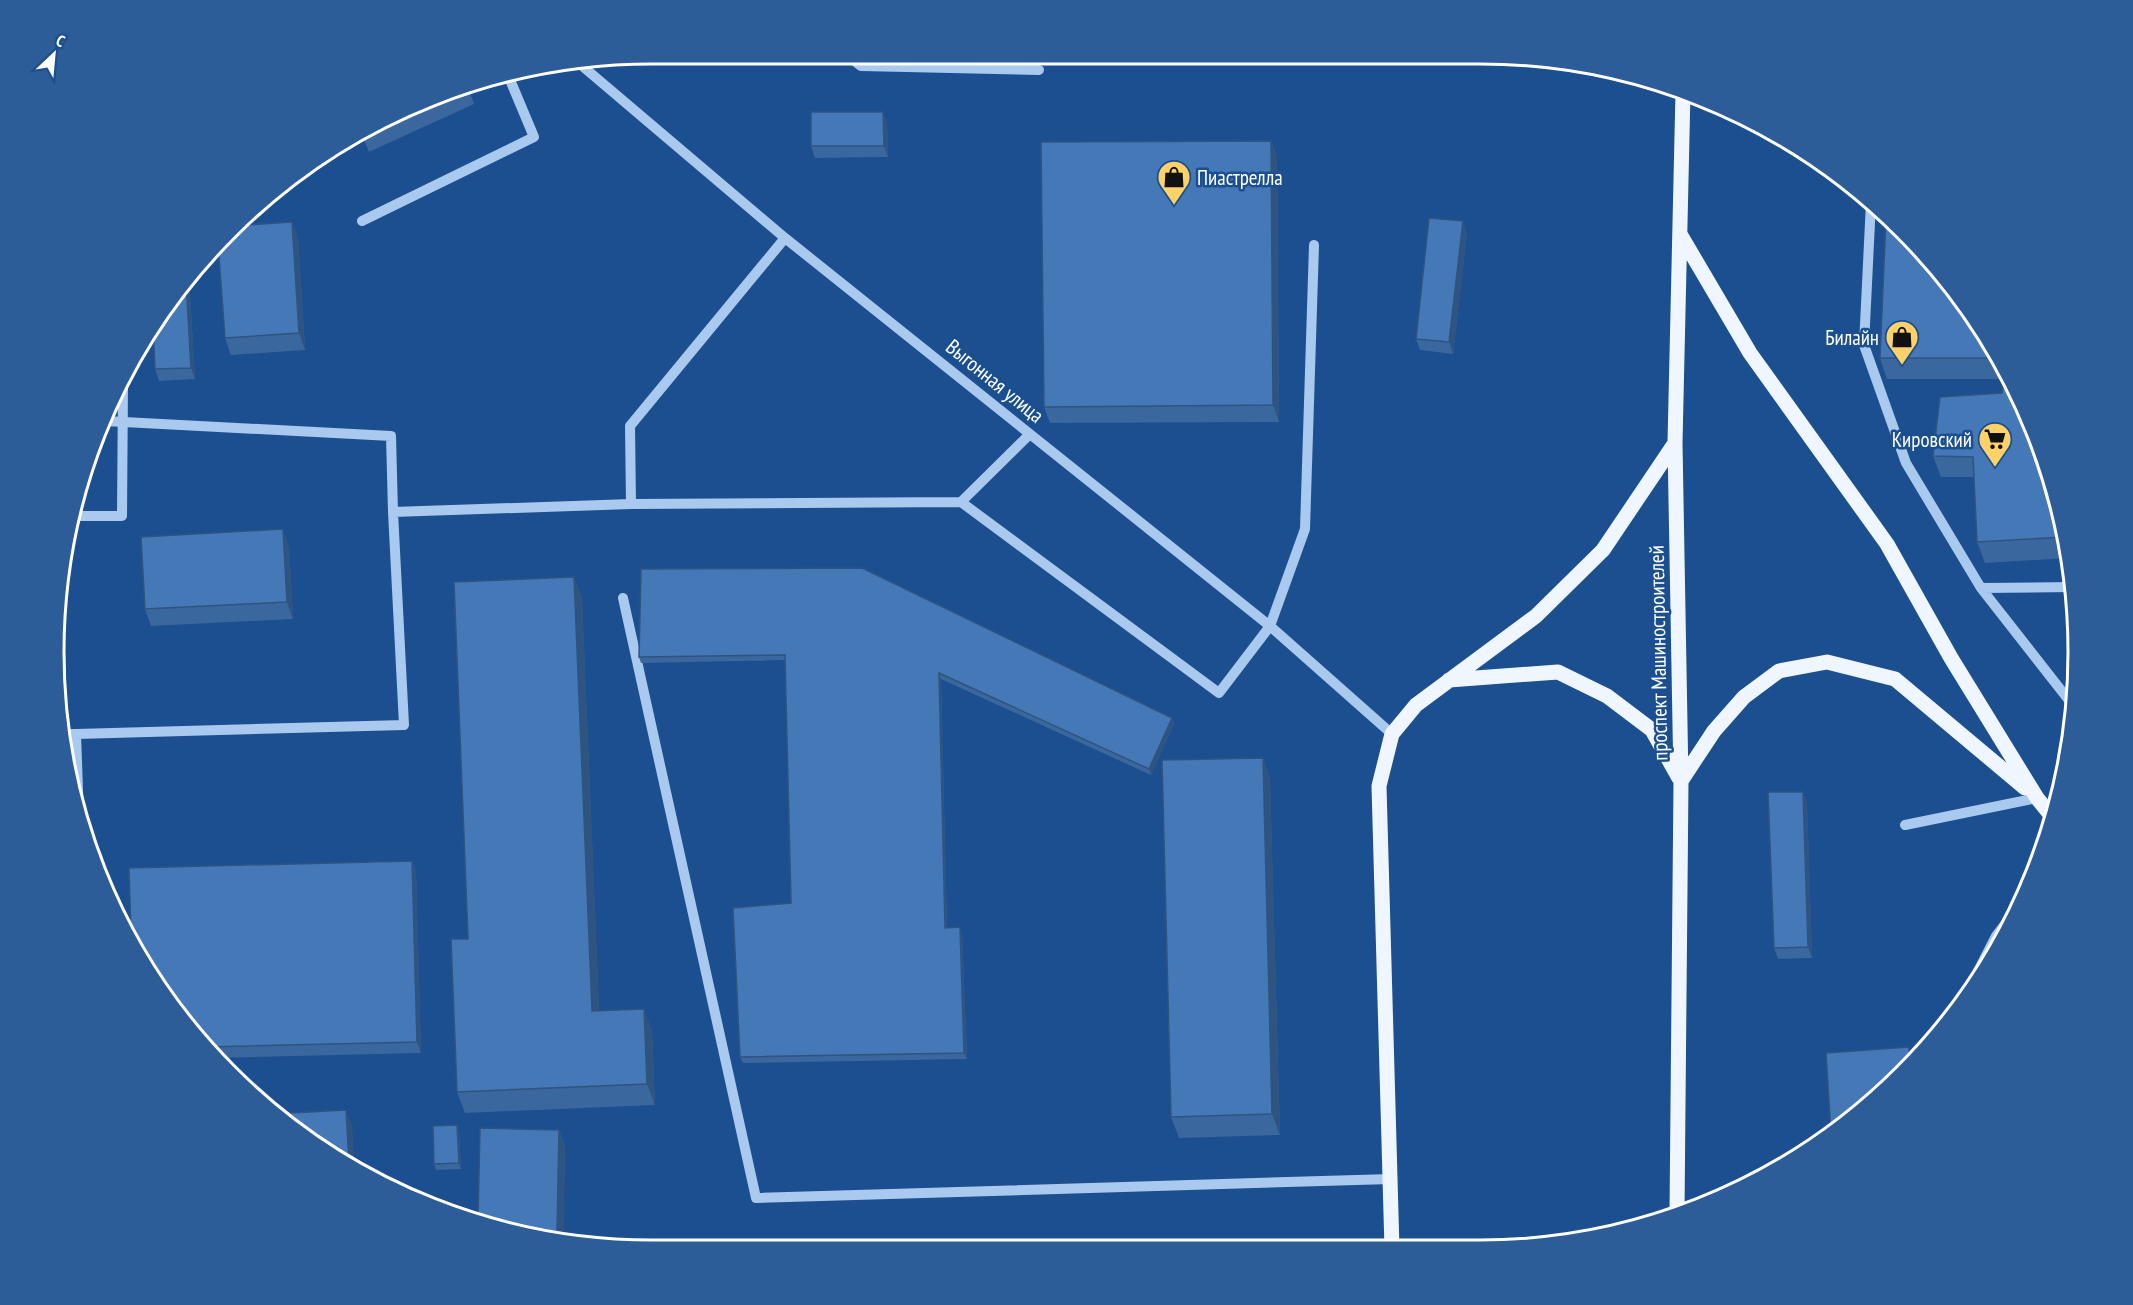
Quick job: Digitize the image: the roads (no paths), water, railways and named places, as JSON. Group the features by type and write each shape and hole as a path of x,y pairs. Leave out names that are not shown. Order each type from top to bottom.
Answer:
{"main road":[{"name":"проспект Машиностроителей","path":"1677,1206 1681,781 1676,443 1683,101"},
{"path":"1680,234 1750,353 1887,544 1951,658 2037,798 2047,810"},
{"path":"1392,1240 1380,786 1392,734 1416,705 1536,616 1603,550 1676,443"},
{"path":"1448,680 1558,672 1607,696 1652,730 1681,781 1714,731 1744,697 1779,671 1827,662 1895,679 2037,798"}],"street":[{"path":"858,64 861,66 1039,70"},
{"name":"Выгонная улица","path":"586,69 785,238 1270,626 1392,734"},
{"path":"362,221 534,137 510,83"},
{"path":"1870,212 1864,345 1906,463 1981,588 2066,697"},
{"path":"631,504 630,426 785,238"},
{"path":"393,512 631,504 961,502 1219,693 1270,626 1305,529 1314,245"},
{"path":"81,516 122,516 123,396"},
{"path":"71,734 404,725 391,436 112,421"},
{"path":"961,502 1030,434"},
{"path":"1981,588 2064,587"},
{"path":"623,598 756,1198 1391,1179"},
{"path":"76,734 78,775"},
{"path":"1905,825 2037,798"}],"place":[{"name":"Пиастрелла","path":"1174,206"},
{"name":"Билайн","path":"1902,366"},
{"name":"Кировский","path":"1995,468"}]}
